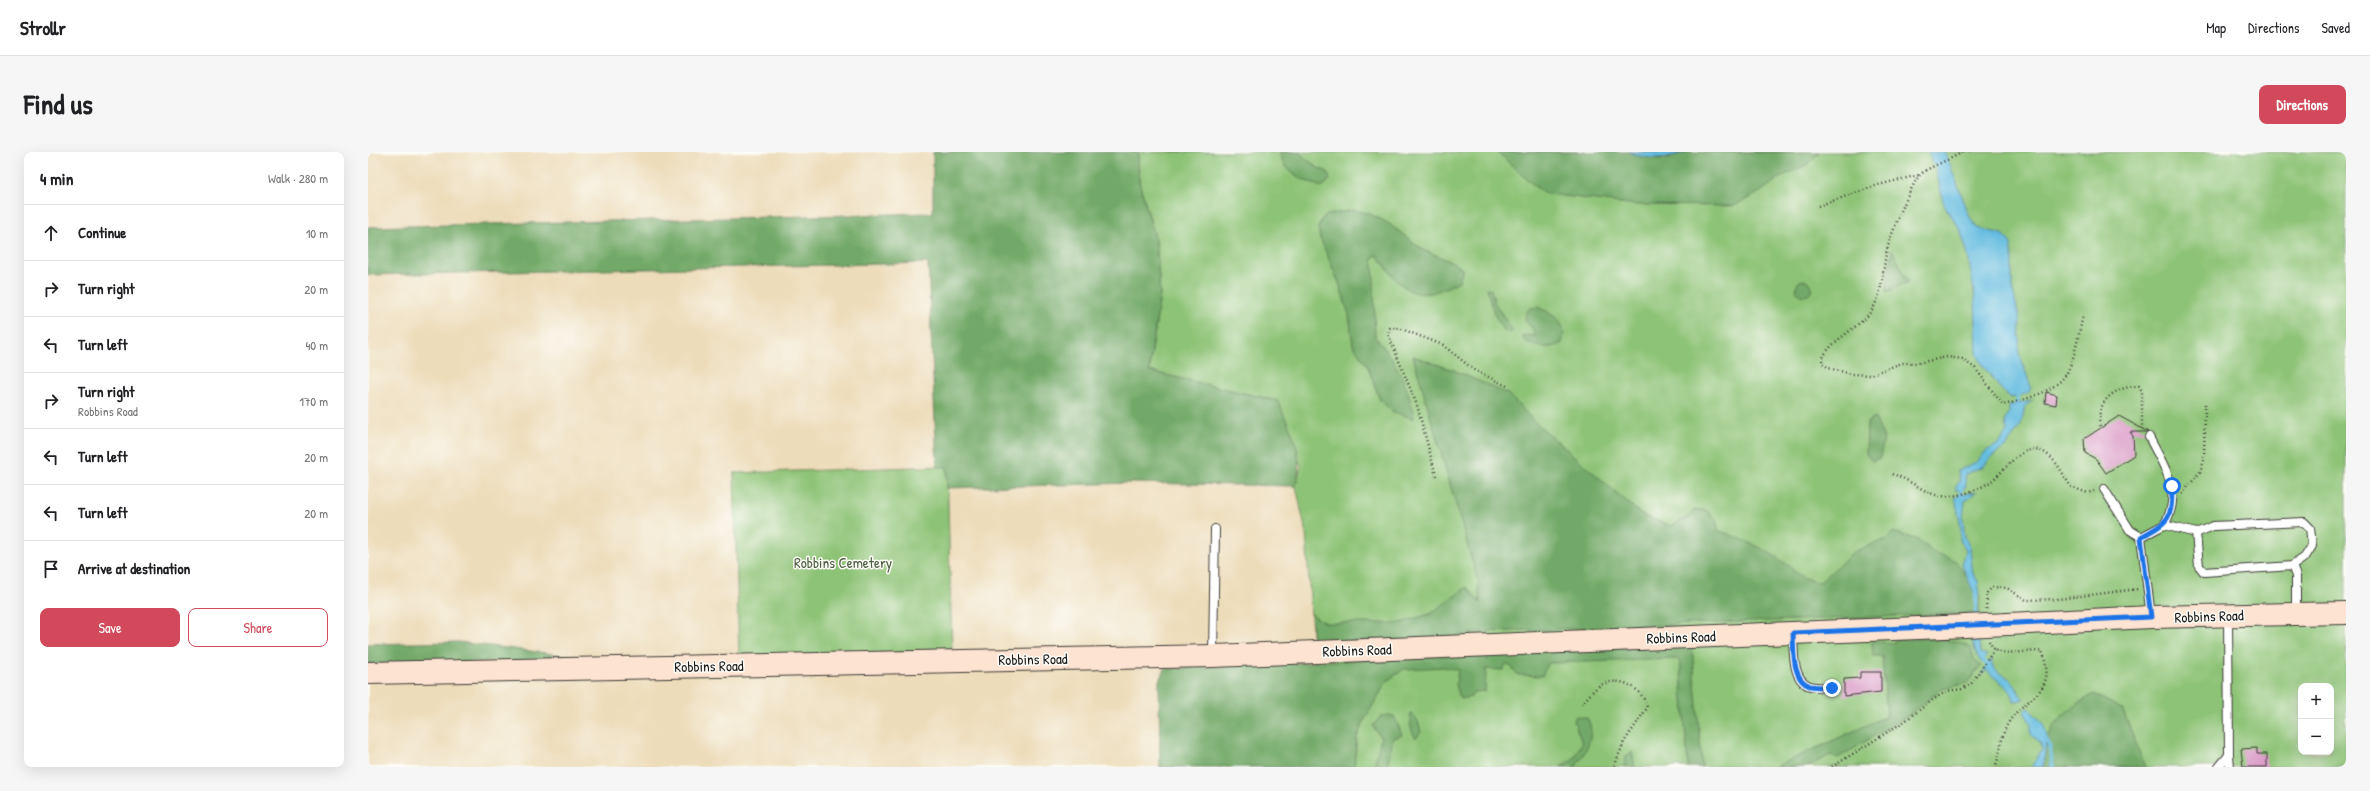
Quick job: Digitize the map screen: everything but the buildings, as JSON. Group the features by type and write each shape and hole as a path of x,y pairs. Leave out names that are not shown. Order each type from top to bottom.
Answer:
{"street":[{"name":"Robbins Road","path":"368,672 1213,656 1944,627 2151,617 2346,612"}],"lane":[{"path":"2141,537 2164,525 2170,515 2172,501 2172,486 2169,477 2149,437"},
{"path":"2104,489 2130,530 2141,537"},
{"path":"2164,525 2196,532 2213,526 2304,522 2310,528 2312,546 2305,557 2292,566 2204,572 2199,566 2196,532"},
{"path":"1213,656 1215,529"},
{"path":"2141,537 2151,617"},
{"path":"2292,566 2296,576 2296,613"},
{"path":"2228,615 2230,767"},
{"path":"1793,633 1795,666 1798,675 1809,686 1832,688"},
{"path":"2219,767 2229,755"}],"path":[{"path":"1818,206 1878,185 1919,175 1962,152"},
{"path":"1919,175 1886,252 1882,287 1876,302 1869,314 1830,347 1822,357 1822,363 1829,368 1851,374 1870,374 1902,363 1918,363 1947,358 1962,359 1975,368 2003,405 2032,398 2064,377 2072,359 2083,315"},
{"path":"1436,476 1417,405 1388,334 1390,328 1399,328 1443,345 1474,370 1509,387"},
{"path":"2100,426 2098,416 2105,399 2122,388 2139,386 2142,391 2141,425 2149,437"},
{"path":"2172,501 2183,493 2200,472 2204,460 2205,404"},
{"path":"1892,474 1906,478 1929,493 1939,496 1955,495 1978,488 1992,481 2018,456 2026,452 2038,451 2047,453 2055,461 2071,487 2088,493 2104,489"},
{"path":"1986,614 1987,593 1992,587 2007,588 2026,600 2058,599 2140,589"},
{"path":"1988,636 1989,643 1994,650 2004,653 2042,651 2045,660 2044,682 2040,693 2014,716 2007,725 1995,767"},
{"path":"1832,767 1905,721 1947,691 1962,689 1971,684 1994,650"},
{"path":"1582,704 1602,684 1611,682 1631,686 1641,692 1645,699 1647,708 1624,742 1614,767"}],"green space":[{"path":"933,152 1138,152 1139,182 1156,240 1160,294 1149,371 1278,401 1292,433 1298,452 1299,462 1296,486 1132,483 947,488 947,467 937,467 928,263 368,275 368,227 933,213"},
{"path":"1138,152 1586,152 1656,171 1712,152 2346,152 2346,767 1320,767 1306,533 1296,486 1301,466 1278,401 1149,372 1160,294 1156,240 1139,182"},
{"path":"1280,152 1298,152 1318,168 1328,172 1330,180 1322,187 1302,179 1290,171 1285,165 1281,159"},
{"path":"1497,152 1628,152 1643,157 1664,159 1686,152 1819,152 1808,164 1781,177 1760,192 1734,206 1637,205 1548,194 1536,187"},
{"path":"1354,210 1368,213 1388,223 1423,250 1455,263 1463,270 1459,281 1444,289 1421,294 1403,286 1386,268 1377,255 1372,258 1374,278 1375,337 1395,364 1409,397 1414,419 1391,411 1380,400 1367,365 1353,345 1349,315 1339,283 1320,238 1318,228 1322,219 1327,215"},
{"path":"1892,249 1908,282 1886,292"},
{"path":"1801,280 1807,280 1812,285 1810,294 1807,296 1801,296 1796,291 1796,285"},
{"path":"1487,288 1491,289 1495,304 1513,331 1510,333 1505,331 1497,321"},
{"path":"1538,307 1559,321 1564,331 1561,344 1551,347 1541,347 1523,339 1522,335 1535,336 1533,329 1525,321 1526,313 1530,308"},
{"path":"1413,356 1456,371 1508,394 1534,421 1642,515 1672,526 1689,516 1694,510 1706,510 1716,520 1719,531 1759,547 1781,560 1802,577 1820,582 1855,551 1887,539 1893,532 1918,540 1936,553 1955,560 1980,595 1979,613 1482,632 1445,637 1313,643 1311,614 1325,623 1400,623 1430,614 1467,587 1480,603 1478,581"},
{"path":"1875,418 1884,438 1880,458 1872,461 1866,454 1867,422"},
{"name":"Robbins Cemetery","path":"947,466 952,651 739,657 734,473"},
{"path":"1933,639 1956,641 1970,647 1974,659 1981,666 1967,683 1942,689 1909,715 1838,758 1831,755 1807,767 1775,767 1887,716 1882,656 1873,656 1872,642 1894,643 1894,640"},
{"path":"458,642 602,660 368,664 368,644"},
{"path":"1692,645 1702,767 1688,767 1680,659 1548,663 1542,676 1518,675 1511,666 1505,665 1504,670 1486,669 1485,691 1473,692 1471,697 1460,699 1456,684 1458,670 1444,667 1404,669 1387,681 1366,717 1357,737 1354,767 1160,767 1159,681 1164,669"},
{"path":"2094,694 2123,710 2145,767 2043,767 2048,740 2056,722 2071,708"},
{"path":"1411,713 1418,721 1421,732 1416,738 1410,726"},
{"path":"1388,715 1394,716 1402,735 1393,738 1387,767 1374,767 1381,738 1373,726 1380,717"},
{"path":"1576,716 1587,718 1591,730 1590,737 1586,750 1575,767 1561,767 1574,758 1582,743 1574,721"},
{"path":"1632,752 1635,767 1625,767 1626,756"}],"water":[{"path":"1628,152 1686,152 1664,157 1650,158"},
{"path":"1928,152 1945,152 1970,217 1977,228 2003,234 2011,244 2012,287 2020,321 2019,353 2031,387 2029,392 2018,397 2011,398 2005,394 1983,366 1977,354 1975,298 1968,255 1960,229 1944,205 1935,166"},
{"path":"2033,400 2025,406 2021,425 2006,447 1991,457 1984,466 1965,474 1966,487 1956,491 1956,485 1960,481 1958,471 1978,461 1986,451 1999,444 2007,432 2005,420 2009,412 2009,406"},
{"path":"1977,491 1965,501 1963,519 1965,537 1970,548 1973,574 1978,581 1980,595 1975,595 1961,563 1966,551 1960,540 1961,528 1955,497"},
{"path":"1971,637 1979,637 1980,653 1987,655 1982,663 1976,654"},
{"path":"1992,658 1993,667 2014,683 2020,695 2024,699 2014,702 2013,696 2007,687 1987,670 1982,674"},
{"path":"2028,708 2043,723 2047,736 2043,767 2032,767 2042,749 2040,743 2031,735 2031,723 2024,712"}],"waterway":[{"path":"2016,409 2018,397"},
{"path":"1961,484 1961,499"},
{"path":"1976,590 1976,619"},
{"path":"1981,657 1990,669"},
{"path":"2043,735 2049,745 2053,767"}],"route":[{"path":"1832,688 1809,686 1798,675 1795,666 1793,633 2151,617 2141,537 2164,525 2170,515 2172,486"}]}
